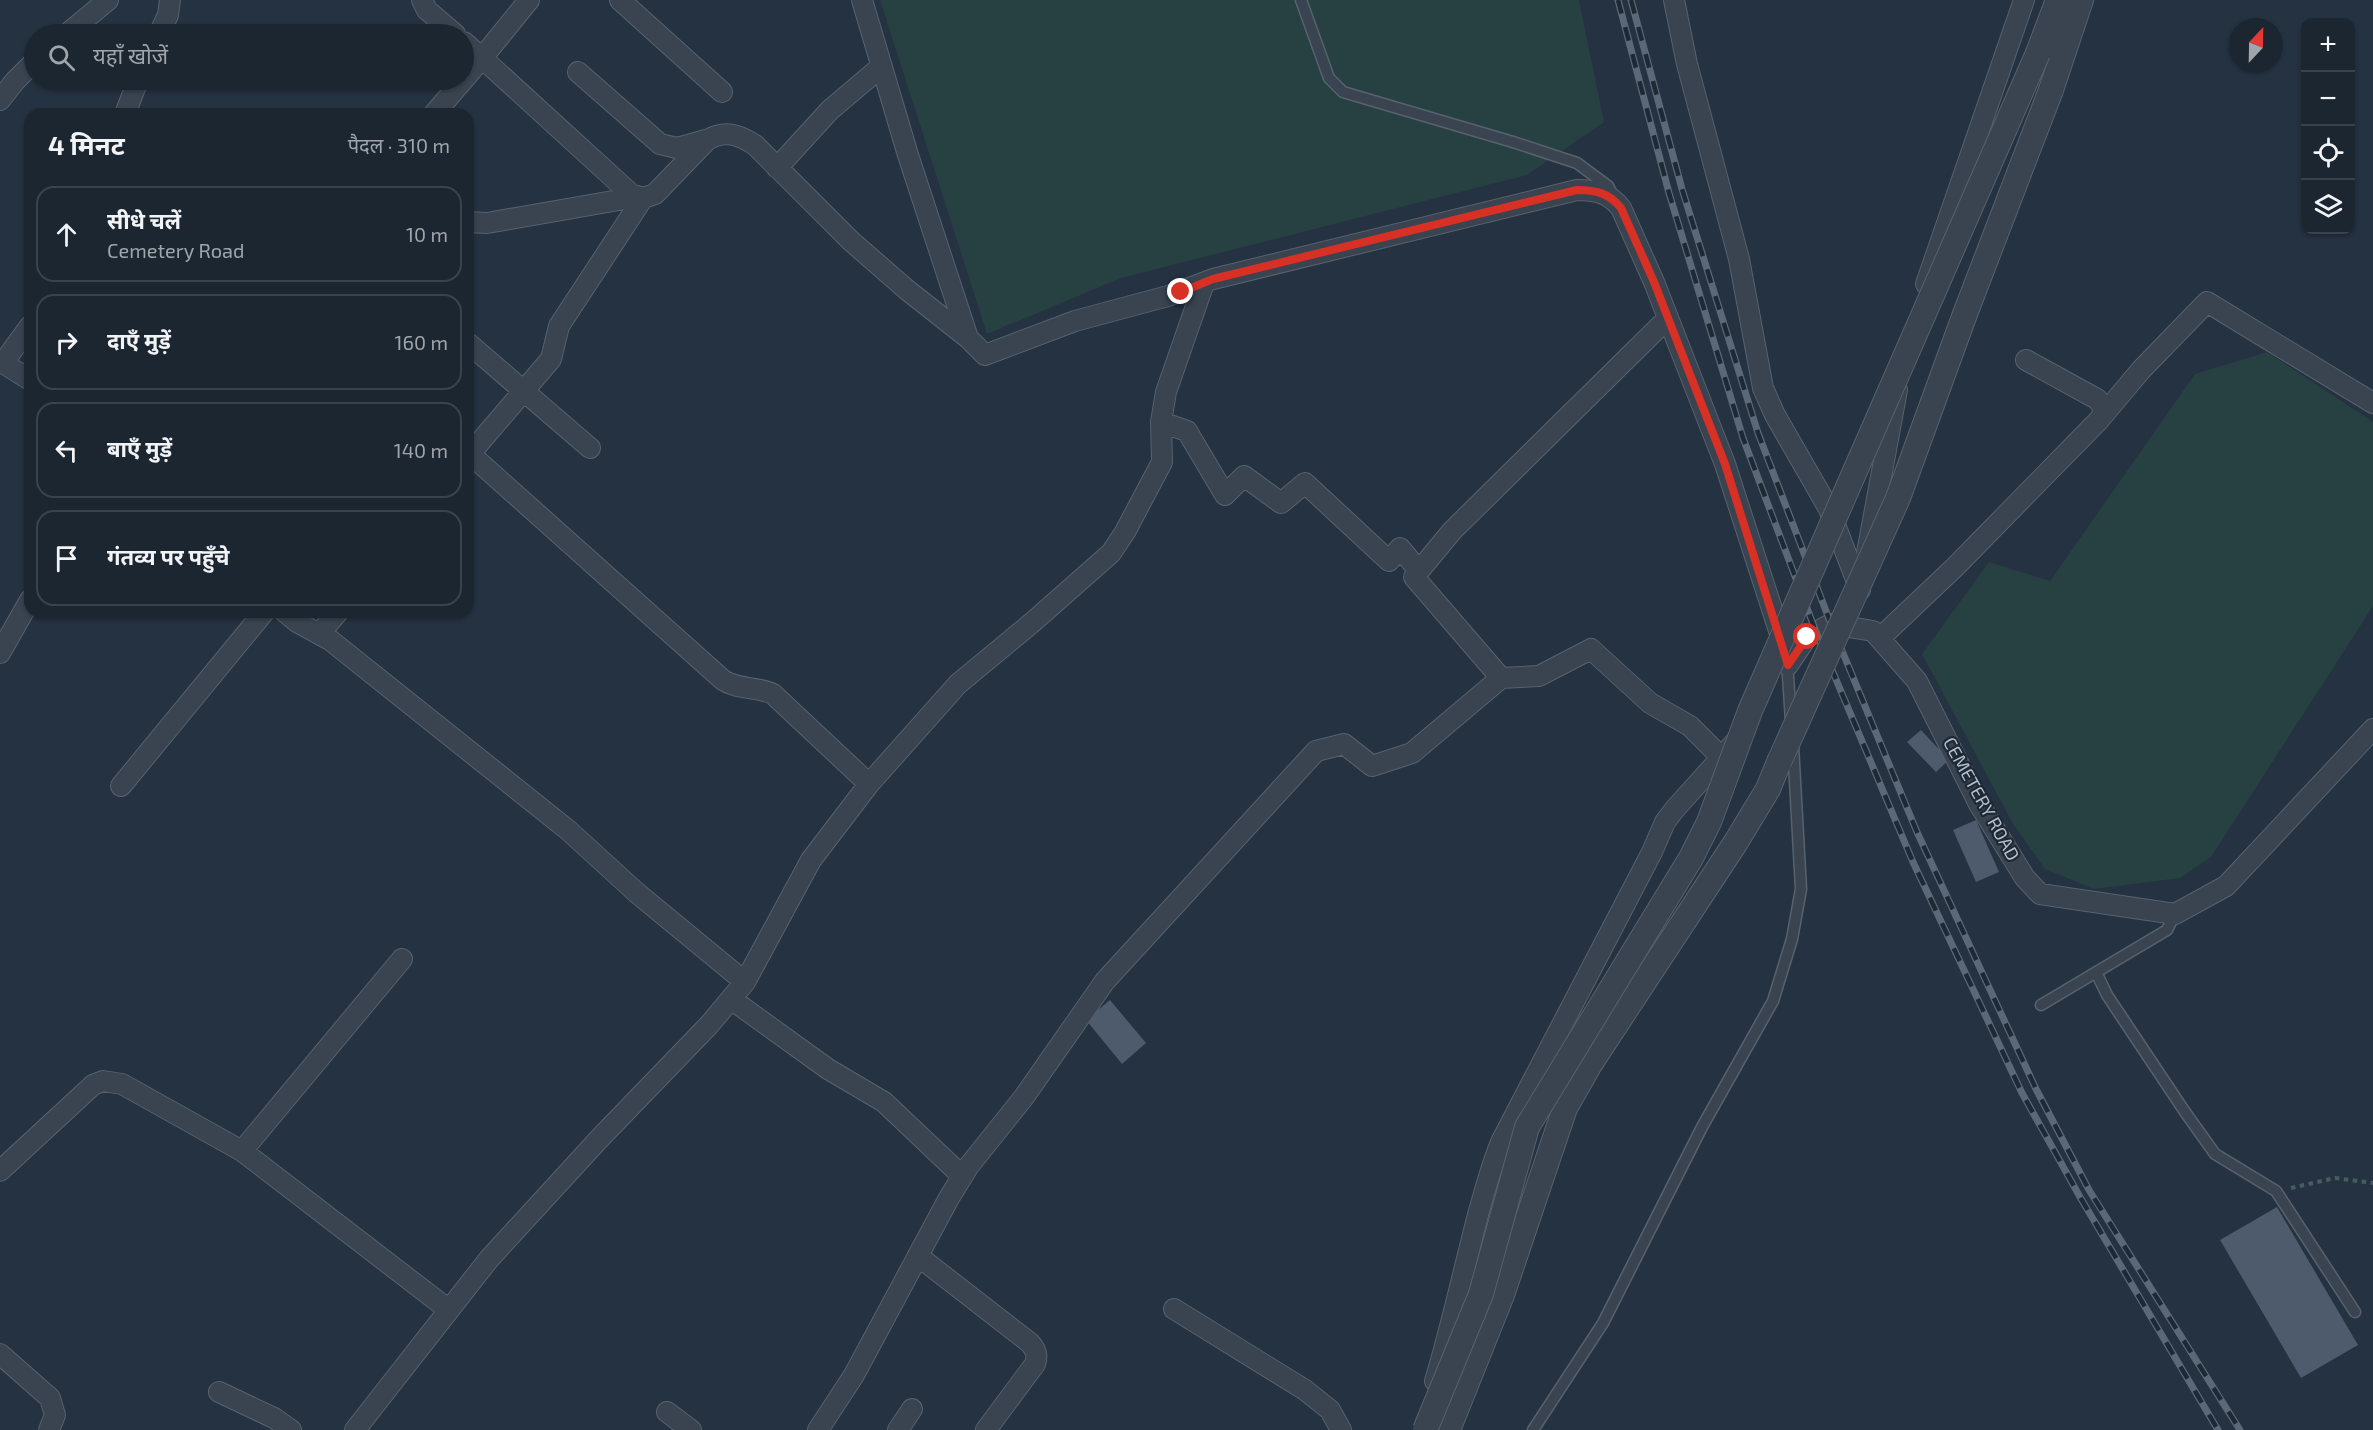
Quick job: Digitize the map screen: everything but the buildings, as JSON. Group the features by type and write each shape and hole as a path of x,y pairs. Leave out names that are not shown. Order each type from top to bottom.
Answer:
{"street":[{"path":"79,24 108,0"},
{"path":"164,24 168,15 170,0"},
{"path":"422,0 427,10 443,24"},
{"path":"474,67 529,0"},
{"path":"620,0 722,92"},
{"path":"862,0 908,155 968,338"},
{"path":"1674,0 1687,64 1739,259 1763,388 1775,415 1817,485 1860,590"},
{"path":"1853,627 1901,367 1912,326 2024,0"},
{"path":"1425,1430 1481,1294 1527,1127 1685,868 1709,822 1750,711 2038,53 2058,0"},
{"path":"1448,1430 1502,1296 1565,1108 1590,1065 1736,842 1768,789 1898,498 1965,314 2051,90 2081,0"},
{"path":"474,51 640,197"},
{"path":"777,168 830,110 882,66"},
{"path":"0,100 24,72"},
{"path":"578,72 660,144 677,148 724,133 744,138 754,145 852,241 968,338 985,355 1075,321 1168,296 1204,283 1577,190 1603,193 1614,199 1621,208 1668,318 1725,464 1786,657"},
{"path":"126,108 134,90"},
{"path":"439,108 455,90"},
{"path":"474,222 486,223 655,194 707,140"},
{"path":"474,449 551,360 559,326 640,197"},
{"path":"355,1430 489,1259 731,999 745,981 811,860 869,784 958,684 1111,553 1125,532 1162,462 1161,422 1166,392 1204,283"},
{"path":"1880,638 1963,559 2099,420 2141,370 2207,302 2373,403"},
{"path":"1502,678 1414,577 1452,531 1668,318"},
{"path":"24,333 1,362 24,376"},
{"path":"474,348 590,448"},
{"path":"2026,360 2097,399 2102,405 2103,413"},
{"path":"1161,422 1187,431 1225,495 1244,476 1281,503 1305,483 1389,561 1400,548 1419,571"},
{"path":"474,459 723,680 736,687 765,690 773,694 869,784"},
{"path":"0,653 24,611"},
{"path":"121,786 259,618"},
{"path":"294,618 330,640 568,830 637,893 745,981"},
{"path":"319,634 333,618"},
{"name":"CEMETERY ROAD","path":"1413,1430 1424,1413 1449,1334 1461,1279 1491,1170 1502,1140 1665,822 1755,718 1773,663 1786,657 1807,637 1831,624 1873,630 1917,681 1979,804 2025,878 2040,894 2175,914"},
{"path":"818,1430 854,1375 962,1176 1024,1097 1105,981 1316,751 1344,744 1372,766 1412,753 1502,678 1539,676 1591,649 1650,703 1690,726 1721,757"},
{"path":"2175,914 2226,886 2373,729"},
{"path":"242,1151 402,959"},
{"path":"731,999 828,1069 884,1102 962,1176"},
{"path":"0,1171 93,1085 103,1081 122,1084 242,1151 448,1310"},
{"path":"918,1256 1036,1350 1038,1357 1035,1364 986,1430"},
{"path":"1174,1309 1305,1390 1330,1410 1341,1430"},
{"path":"0,1354 50,1398 55,1415 49,1430"},
{"path":"219,1392 264,1413 291,1430"},
{"path":"898,1430 912,1409"},
{"path":"667,1412 691,1430"}],"lane":[{"path":"1301,0 1329,78 1343,92 1577,163 1608,186 1614,199"},
{"path":"1533,1430 1603,1323 1702,1127 1773,1001 1792,939 1801,889 1786,657"},
{"path":"2041,1005 2167,930 2175,914"},
{"path":"2096,972 2107,995 2215,1154 2276,1191 2355,1312"}],"path":[{"path":"2276,1191 2335,1178 2373,1183"}],"green space":[{"path":"880,0 1579,0 1604,122 1527,175 1121,278 987,334"},
{"path":"2267,352 2373,422 2373,606 2211,857 2180,878 2094,889 2045,869 2013,824 1922,654 1989,562 2050,581 2195,374"}],"railway":[{"path":"1618,0 1669,193 1743,438 1816,632 1913,862 2022,1093 2080,1197 2218,1430"},
{"path":"1631,0 1682,189 1758,433 1831,624 1917,832 2036,1089 2089,1190 2240,1430"}],"route":[{"path":"1181,292 1213,279 1577,190 1591,190 1614,199 1621,208 1654,282 1725,464 1785,649 1788,665 1807,637"}]}
